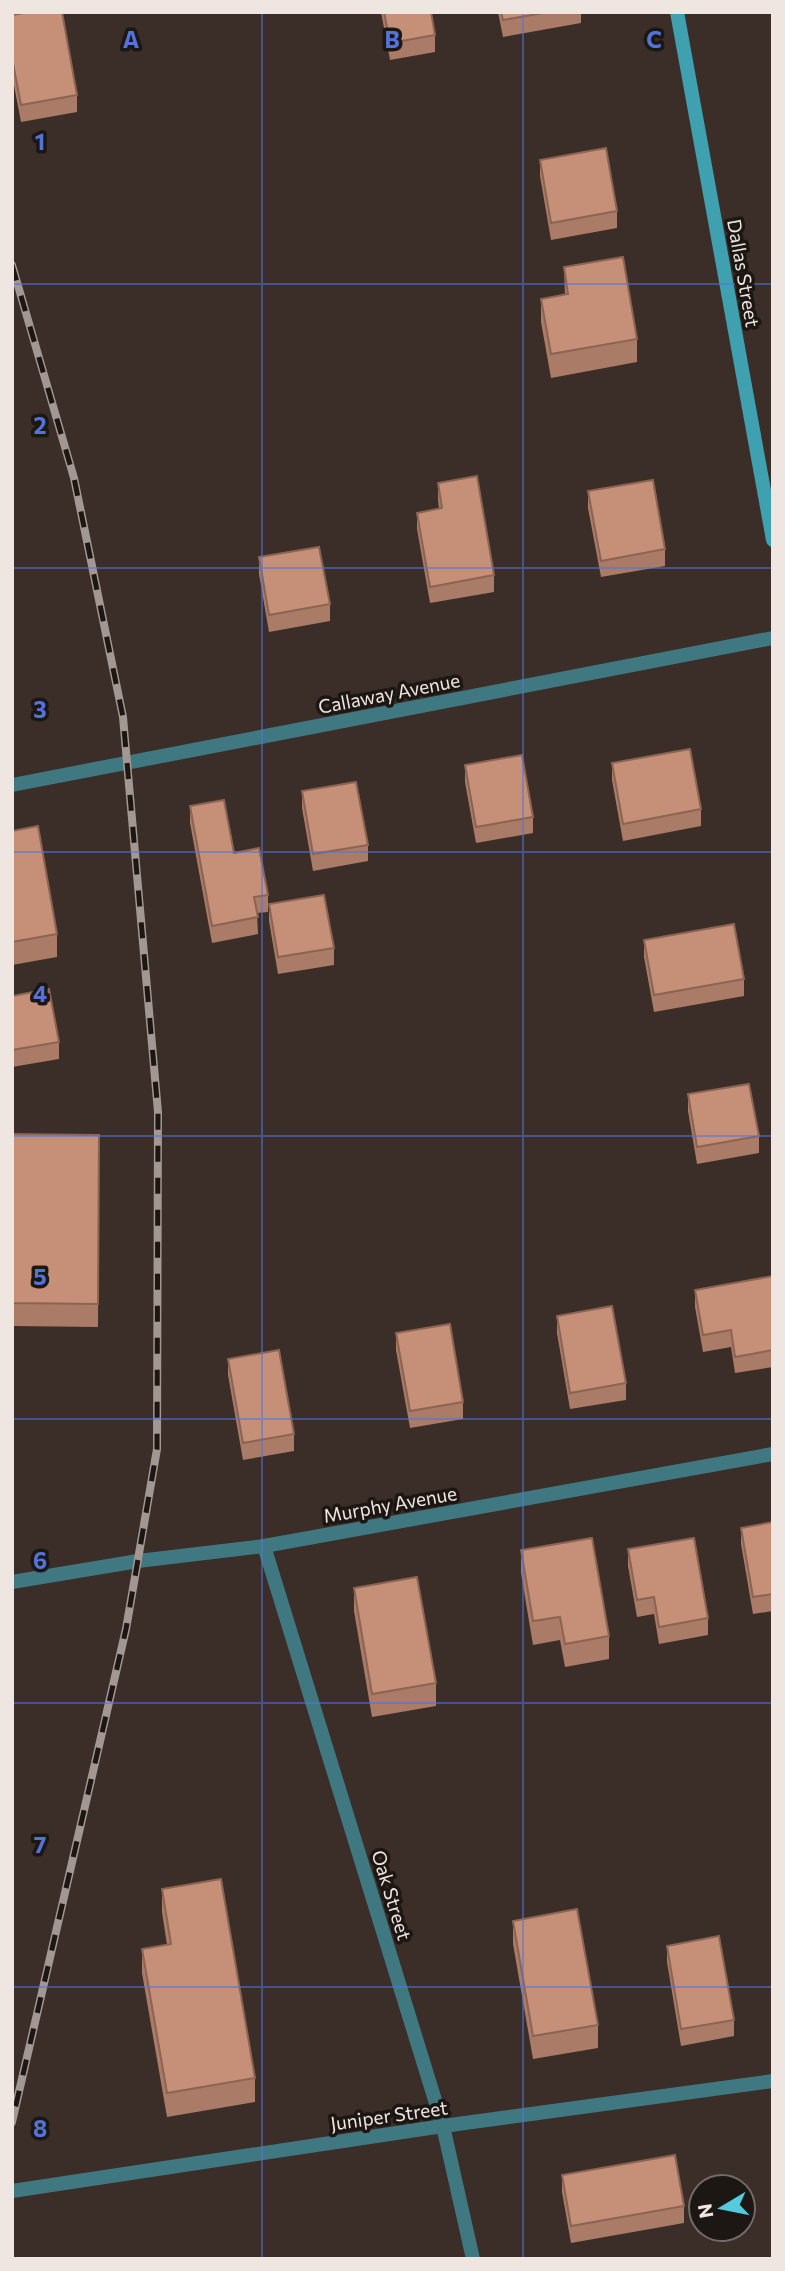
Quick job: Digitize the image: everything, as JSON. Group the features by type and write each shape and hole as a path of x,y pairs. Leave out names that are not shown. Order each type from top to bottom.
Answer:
{"street":[{"name":"Dallas Street","path":"677,12 773,540"},
{"name":"Callaway Avenue","path":"12,785 773,638"},
{"name":"Murphy Avenue","path":"12,1582 138,1561 264,1546 773,1454"},
{"name":"Oak Street","path":"264,1546 443,2126 473,2259"},
{"name":"Juniper Street","path":"12,2191 443,2126 773,2081"}],"building":[{"path":"62,12 77,95 21,105 12,58 12,15"},
{"path":"384,12 431,12 435,35 390,43"},
{"path":"501,12 549,12 503,20"},
{"path":"606,148 617,211 551,223 540,160"},
{"path":"623,257 637,339 551,354 541,299 568,294 564,267"},
{"path":"477,476 494,575 430,587 417,513 442,508 438,483"},
{"path":"653,480 665,549 601,561 588,491"},
{"path":"319,547 330,604 269,615 259,557"},
{"path":"690,749 701,809 623,824 612,763"},
{"path":"522,755 533,817 476,827 465,765"},
{"path":"356,782 368,845 313,854 302,791"},
{"path":"224,800 234,853 259,848 268,895 254,897 258,917 212,926 190,806"},
{"path":"38,826 57,934 12,942 12,831"},
{"path":"324,895 334,948 278,957 269,904"},
{"path":"734,924 744,979 654,995 644,940"},
{"path":"49,989 59,1042 12,1050 12,996"},
{"path":"749,1084 759,1136 697,1147 688,1094"},
{"path":"12,1134 99,1135 98,1304 12,1303"},
{"path":"773,1276 773,1350 735,1357 731,1330 703,1335 695,1290"},
{"path":"612,1306 626,1383 570,1393 557,1316"},
{"path":"450,1324 463,1402 410,1411 396,1333"},
{"path":"279,1350 294,1434 243,1443 228,1359"},
{"path":"773,1522 773,1594 753,1597 741,1528"},
{"path":"592,1538 609,1636 565,1644 560,1617 533,1621 521,1550"},
{"path":"694,1538 708,1618 659,1627 654,1597 637,1600 628,1549"},
{"path":"417,1577 436,1683 372,1694 354,1588"},
{"path":"221,1879 255,2078 167,2093 142,1949 171,1944 162,1889"},
{"path":"577,1909 598,2025 533,2036 513,1921"},
{"path":"719,1936 734,2020 681,2029 667,1946"},
{"path":"675,2155 684,2206 571,2226 562,2175"}],"railway":[{"path":"12,265 74,478 123,717 158,1112 157,1449 126,1629 12,2122"}]}
